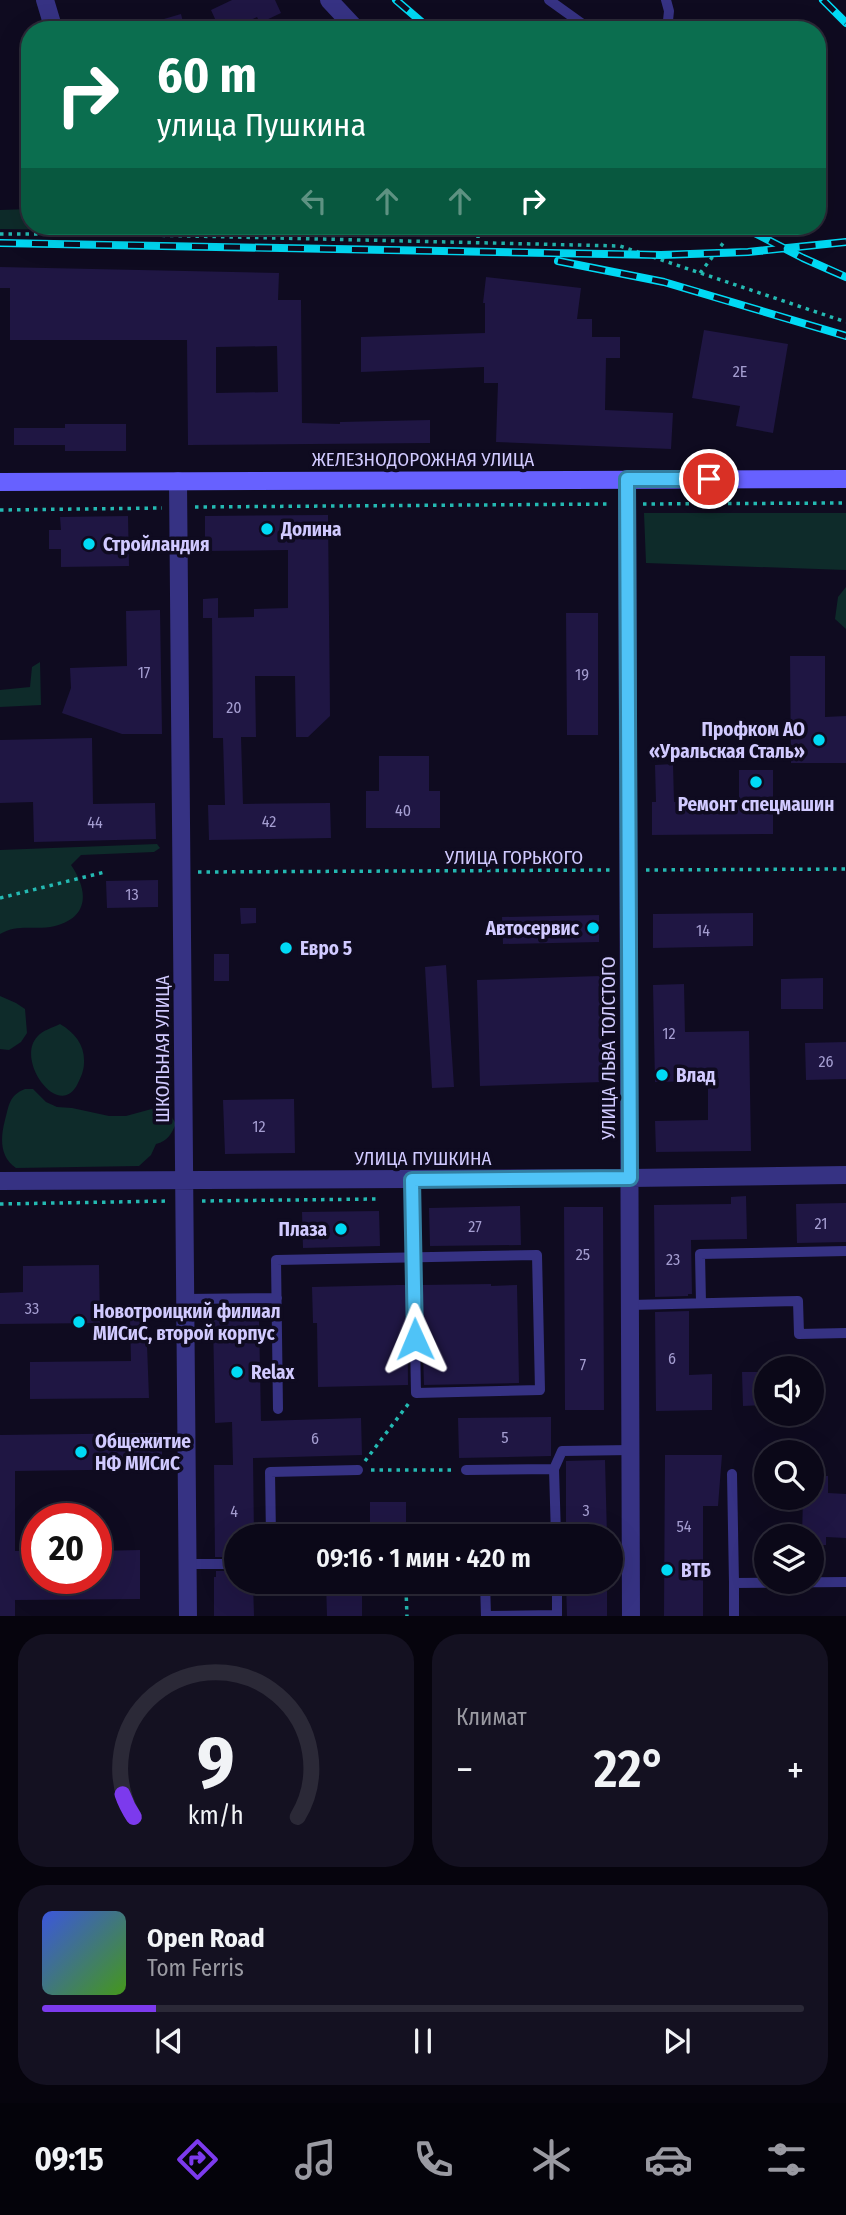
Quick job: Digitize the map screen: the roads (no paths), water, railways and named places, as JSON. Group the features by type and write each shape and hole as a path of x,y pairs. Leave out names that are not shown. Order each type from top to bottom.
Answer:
{"main road":[{"name":"ЖЕЛЕЗНОДОРОЖНАЯ УЛИЦА","path":"0,482 846,479"}],"street":[{"path":"45,0 51,21"},
{"path":"329,0 349,21"},
{"name":"УЛИЦА ЛЬВА ТОЛСТОГО","path":"627,479 631,1616"},
{"name":"ШКОЛЬНАЯ УЛИЦА","path":"178,481 188,1616"},
{"name":"УЛИЦА ПУШКИНА","path":"0,1181 846,1175"}],"lane":[{"path":"549,0 578,21"},
{"path":"666,0 667,21"},
{"path":"278,1409 276,1260 413,1258 537,1255 540,1390 416,1392 413,1258 412,1180"},
{"path":"701,1303 700,1254 846,1251"},
{"path":"186,1299 277,1298"},
{"path":"630,1305 798,1301 799,1334 846,1333"},
{"path":"556,1524 554,1469 562,1451 631,1450"},
{"path":"466,1471 554,1469"},
{"path":"271,1524 270,1472 358,1470"},
{"path":"732,1474 734,1616"},
{"path":"623,1562 631,1562"},
{"path":"188,1564 224,1564"},
{"path":"734,1583 846,1582"},
{"path":"485,1594 486,1616 557,1615 557,1594"}],"railway":[{"path":"396,0 420,21"},
{"path":"823,0 846,23"},
{"path":"758,235 846,277"},
{"path":"0,243 661,255 748,252 846,242"},
{"path":"558,261 664,282 846,336"}],"place":[{"name":"Долина","path":"267,529"},
{"name":"Стройландия","path":"89,544"},
{"name":"Профком АО «Уральская Сталь»","path":"819,740"},
{"name":"Ремонт спецмашин","path":"756,782"},
{"name":"Автосервис","path":"593,928"},
{"name":"Евро 5","path":"286,948"},
{"name":"Влад","path":"662,1075"},
{"name":"Плаза","path":"341,1229"},
{"name":"Новотроицкий филиал МИСиС, второй корпус","path":"79,1322"},
{"name":"Relax","path":"237,1372"},
{"name":"Общежитие НФ МИСиС","path":"81,1452"},
{"name":"ВТБ","path":"667,1570"}]}
